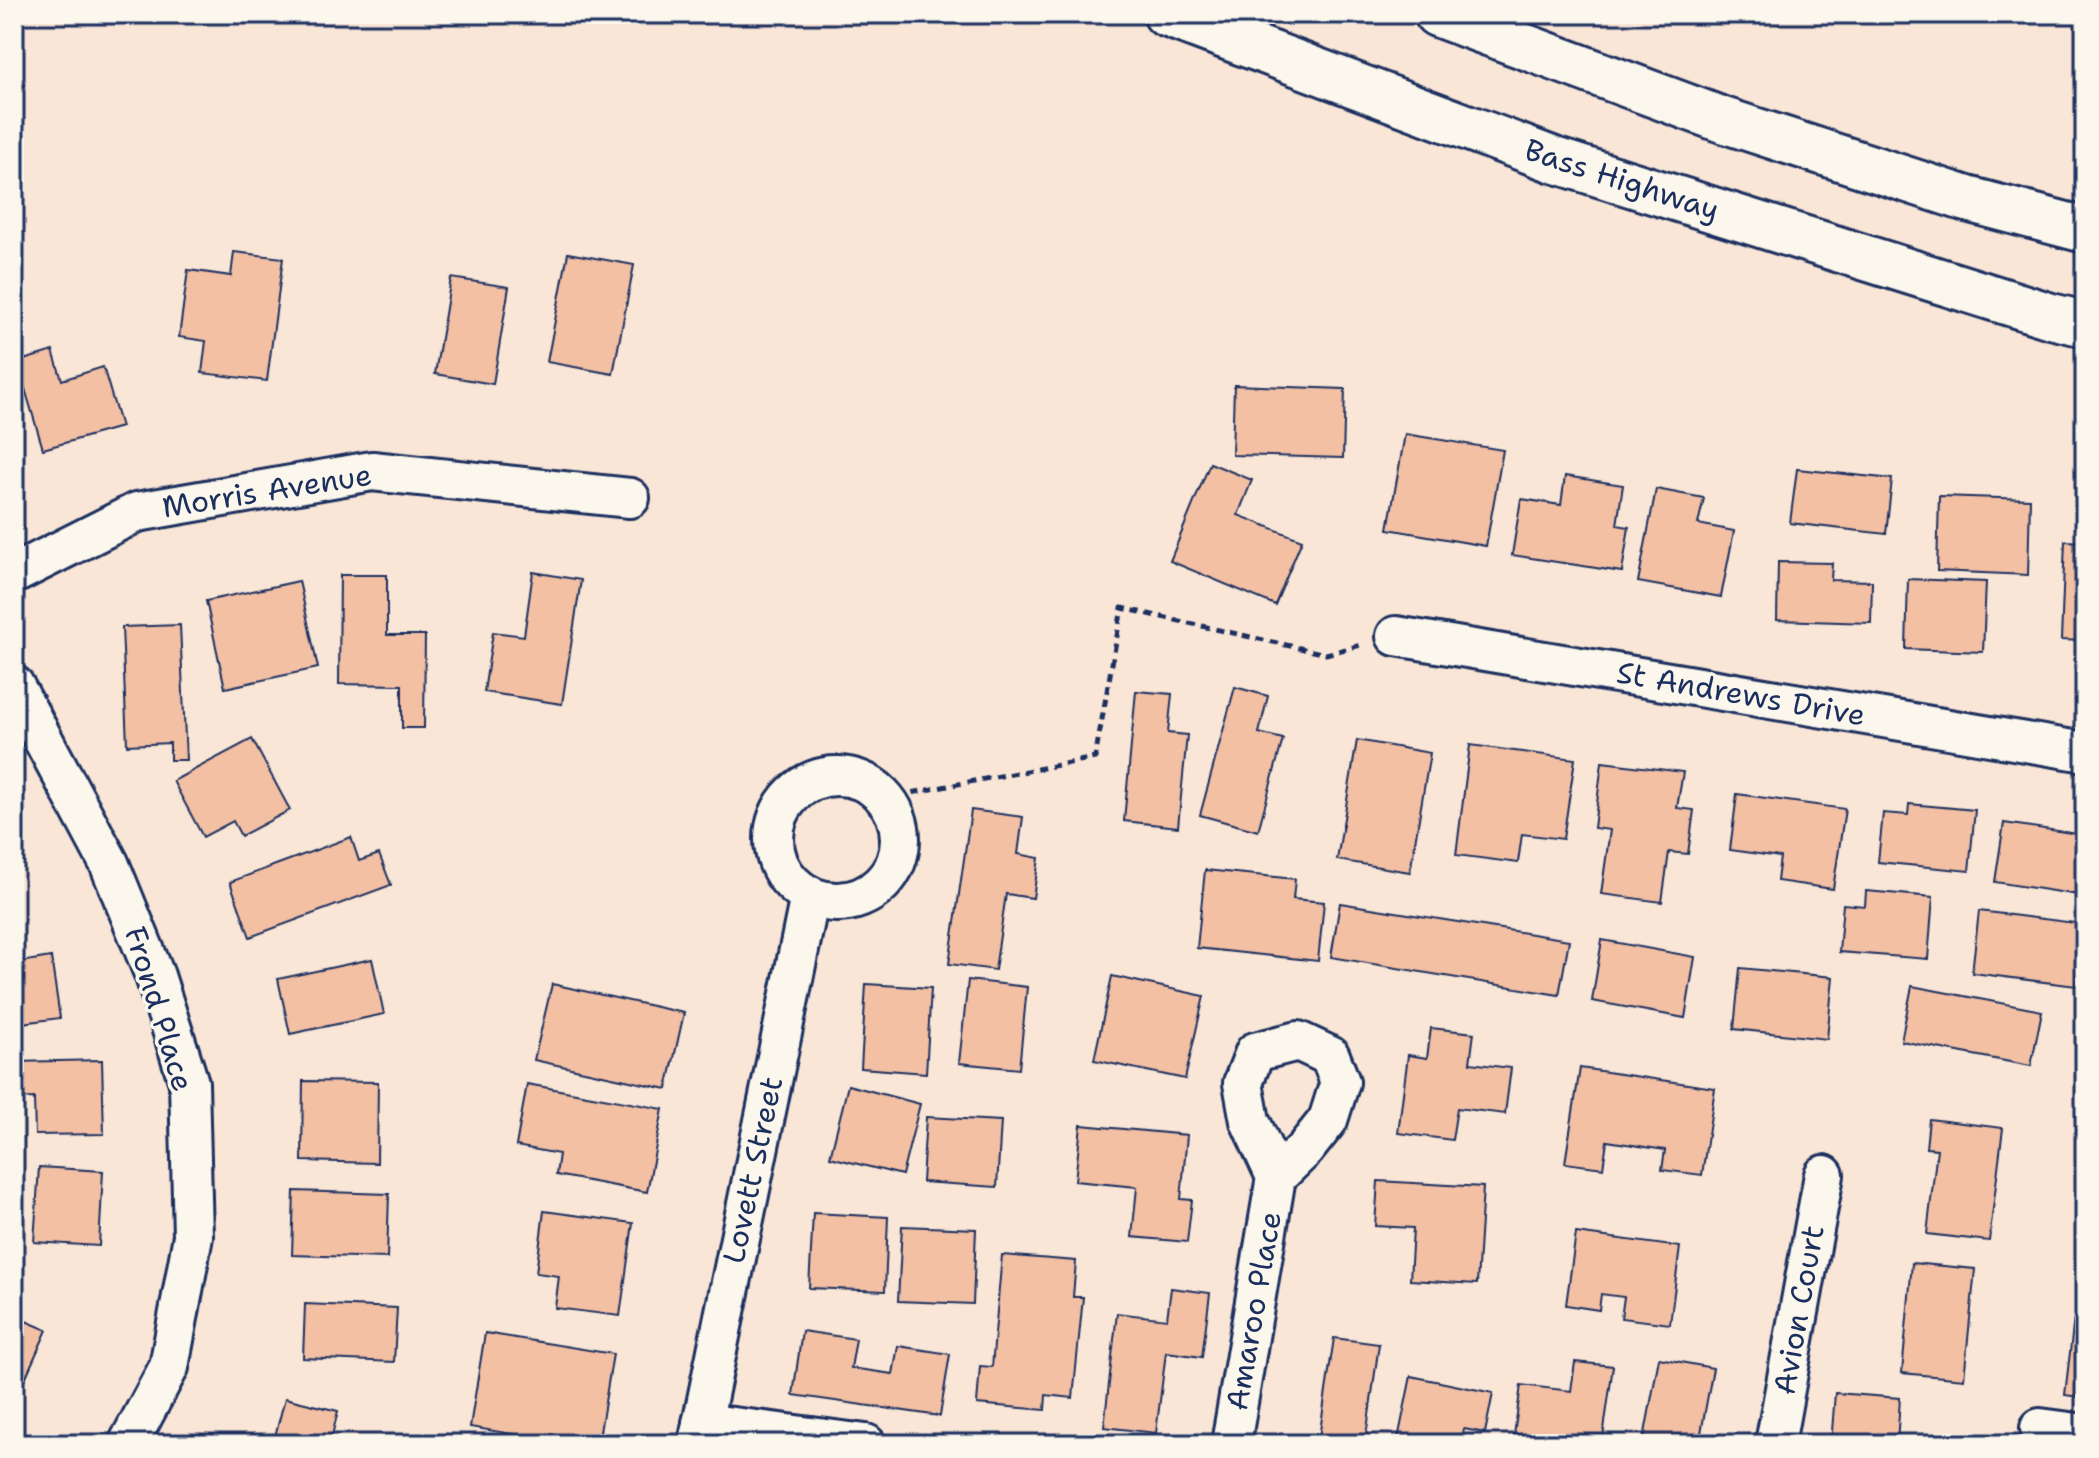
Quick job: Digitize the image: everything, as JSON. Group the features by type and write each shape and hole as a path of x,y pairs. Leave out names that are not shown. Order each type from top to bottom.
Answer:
{"highway":[{"name":"Bass Highway","path":"1166,14 1554,160 2085,324"},
{"path":"1437,14 1720,119 1967,199 2085,230"}],"street":[{"name":"Morris Avenue","path":"14,574 137,512 372,471 630,498"},
{"name":"St Andrews Drive","path":"1396,636 2085,752"},
{"name":"Frond Place","path":"14,685 109,863 155,976 189,1083 193,1236 169,1367 128,1444"},
{"path":"829,775 850,777 869,784 885,798 896,815 901,835 898,856 890,874 876,890 858,899 837,903 797,889 782,873 774,853 773,832 779,811 791,794 809,781 829,775"},
{"name":"Lovett Street","path":"700,1434 810,896"},
{"name":"Avion Court","path":"1775,1444 1824,1175"},
{"name":"Amaroo Place","path":"1231,1444 1276,1177"},
{"path":"2040,1428 2085,1434"},
{"path":"700,1434 866,1444"}],"path":[{"path":"885,798 1095,758 1122,608 1326,654 1396,636"}],"building":[{"path":"234,252 283,258 267,381 202,373 206,341 179,337 188,270 231,276"},
{"path":"568,253 634,265 613,374 547,362"},
{"path":"451,278 509,287 493,384 435,374"},
{"path":"53,351 62,380 103,367 121,427 43,449 17,362"},
{"path":"1234,385 1345,389 1343,458 1232,455"},
{"path":"1405,434 1503,450 1486,546 1388,529"},
{"path":"1210,463 1252,480 1238,515 1302,540 1275,605 1170,561"},
{"path":"1797,469 1892,479 1886,534 1790,523"},
{"path":"1565,476 1623,485 1617,525 1629,527 1622,572 1512,555 1521,499 1561,505"},
{"path":"1656,489 1704,498 1698,524 1734,531 1721,597 1638,582"},
{"path":"1939,496 2030,499 2028,575 1937,571"},
{"path":"2065,541 2085,542 2085,641 2061,640"},
{"path":"1778,562 1832,563 1831,580 1872,581 1871,623 1777,620"},
{"path":"533,572 581,580 562,704 484,692 493,632 524,636"},
{"path":"340,575 387,575 387,635 425,635 424,728 402,728 402,685 339,684"},
{"path":"1908,579 1986,582 1983,652 1906,649"},
{"path":"299,581 318,668 225,688 206,601"},
{"path":"180,625 186,760 170,760 170,743 127,745 122,627"},
{"path":"1235,687 1268,696 1259,733 1283,739 1258,831 1200,815"},
{"path":"1136,691 1172,694 1168,733 1187,735 1178,827 1124,821"},
{"path":"252,739 290,810 241,836 233,821 203,837 173,781"},
{"path":"1357,740 1430,753 1410,872 1337,860"},
{"path":"1470,745 1575,759 1563,839 1522,834 1518,863 1456,855"},
{"path":"1602,762 1683,772 1677,808 1694,810 1688,854 1669,852 1662,902 1601,894 1610,830 1594,828"},
{"path":"1737,794 1845,809 1833,889 1777,881 1780,857 1730,850"},
{"path":"1909,804 1975,810 1969,871 1878,862 1883,813 1908,815"},
{"path":"971,810 1023,817 1018,854 1039,858 1033,898 1006,894 995,970 949,964"},
{"path":"2004,823 2085,835 2085,896 1995,882"},
{"path":"351,837 359,861 379,854 391,885 250,937 230,882"},
{"path":"1205,870 1295,879 1293,899 1324,902 1318,961 1197,948"},
{"path":"1866,891 1933,897 1928,959 1839,952 1843,904 1865,906"},
{"path":"1340,903 1569,940 1559,995 1331,957"},
{"path":"1979,911 2084,924 2076,986 1972,973"},
{"path":"1602,940 1695,957 1685,1018 1592,1001"},
{"path":"51,957 60,1018 14,1024 14,963"},
{"path":"372,959 384,1014 290,1034 278,979"},
{"path":"1740,968 1833,977 1827,1039 1734,1029"},
{"path":"1112,976 1204,996 1185,1079 1094,1060"},
{"path":"968,980 1027,987 1019,1069 959,1063"},
{"path":"552,984 684,1013 667,1089 534,1060"},
{"path":"866,984 931,988 926,1073 861,1068"},
{"path":"1912,986 2042,1011 2031,1066 1901,1041"},
{"path":"1431,1028 1474,1033 1470,1063 1511,1068 1505,1114 1457,1108 1452,1140 1398,1133 1408,1055 1427,1058"},
{"path":"102,1060 104,1134 35,1135 34,1098 14,1099 14,1062"},
{"path":"1580,1068 1715,1088 1702,1175 1662,1170 1665,1150 1607,1141 1603,1168 1565,1163"},
{"path":"303,1081 378,1082 377,1163 302,1161"},
{"path":"527,1084 663,1109 647,1192 556,1175 559,1154 516,1146"},
{"path":"848,1085 920,1104 902,1175 830,1157"},
{"path":"926,1117 1001,1121 997,1187 922,1182"},
{"path":"1929,1119 2003,1128 1989,1241 1927,1234 1937,1149 1926,1148"},
{"path":"1081,1125 1187,1135 1181,1199 1192,1200 1187,1242 1132,1237 1137,1187 1075,1181"},
{"path":"39,1167 103,1171 99,1246 34,1242"},
{"path":"1378,1181 1483,1187 1477,1284 1410,1280 1413,1228 1375,1226"},
{"path":"294,1191 389,1194 387,1258 292,1255"},
{"path":"544,1211 633,1223 620,1316 555,1308 559,1276 536,1273"},
{"path":"813,1213 888,1217 885,1291 809,1288"},
{"path":"902,1226 976,1229 973,1304 898,1301"},
{"path":"1576,1233 1680,1247 1670,1324 1621,1318 1624,1297 1601,1294 1599,1310 1566,1305"},
{"path":"1002,1255 1076,1261 1073,1297 1083,1297 1073,1398 1046,1395 1045,1410 977,1404 980,1366 992,1367"},
{"path":"1912,1263 1975,1269 1964,1379 1902,1373"},
{"path":"1171,1288 1210,1293 1202,1357 1166,1352 1156,1433 1104,1427 1117,1313 1167,1319"},
{"path":"305,1304 397,1308 394,1362 303,1358"},
{"path":"14,1316 47,1330 14,1403"},
{"path":"2074,1318 2085,1320 2085,1398 2065,1395"},
{"path":"802,1331 856,1339 851,1368 893,1374 898,1346 950,1354 940,1416 793,1395"},
{"path":"485,1333 613,1354 598,1444 571,1444 470,1427"},
{"path":"1334,1338 1379,1344 1365,1444 1318,1444"},
{"path":"1659,1358 1713,1368 1699,1444 1643,1444"},
{"path":"1575,1362 1613,1366 1602,1444 1543,1444 1544,1438 1514,1435 1521,1385 1571,1391"},
{"path":"1411,1376 1493,1393 1485,1433 1464,1429 1461,1444 1397,1444"},
{"path":"1835,1393 1900,1398 1897,1444 1831,1444"},
{"path":"285,1398 338,1411 330,1444 273,1444"}]}
